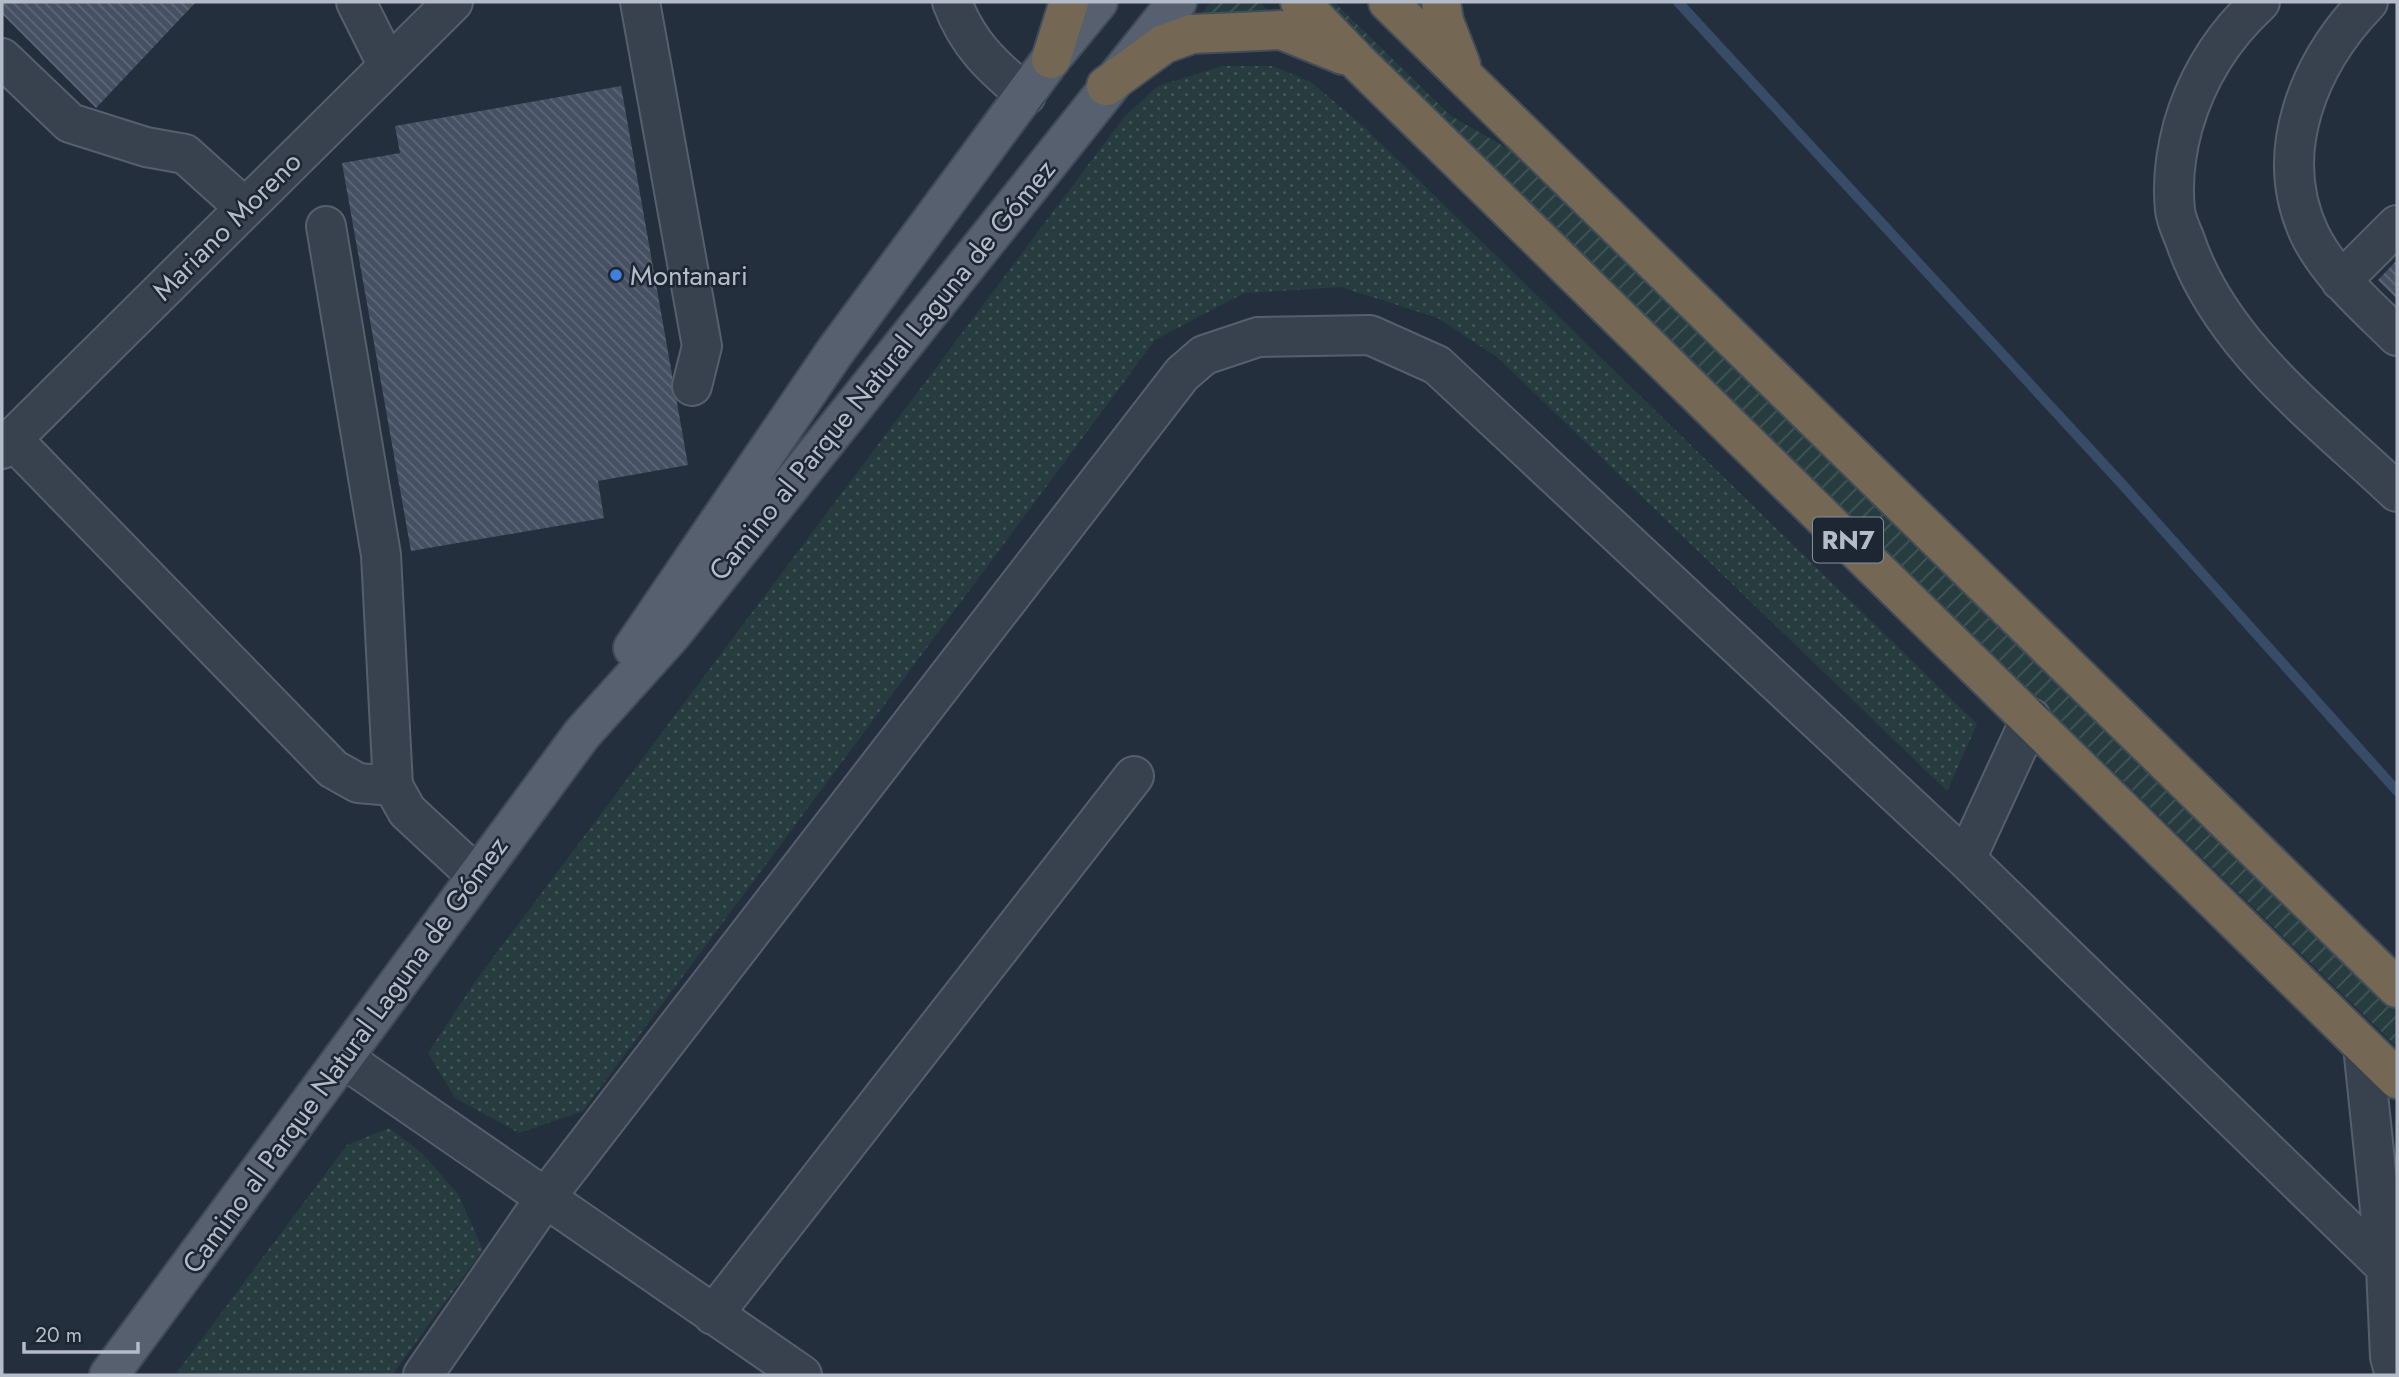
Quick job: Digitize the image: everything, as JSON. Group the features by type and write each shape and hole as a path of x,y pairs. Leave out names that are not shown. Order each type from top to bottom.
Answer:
{"highway":[{"path":"1051,59 1069,2"},
{"name":"RN7","path":"1300,2 1357,61 2397,1079"},
{"name":"RN7","path":"1388,2 2397,988"},
{"path":"1441,2 1444,21 1465,77"},
{"path":"1107,86 1164,44 1192,34 1281,30 1357,61"}],"main road":[{"name":"Camino al Parque Natural Laguna de Gómez","path":"582,734 647,625 834,353 1051,59 1098,2"},
{"name":"Camino al Parque Natural Laguna de Gómez","path":"109,1375 582,734 671,634 1107,86 1177,2"}],"street":[{"path":"356,2 388,66"},
{"name":"Mariano Moreno","path":"7,444 453,2"},
{"path":"640,2 702,346 692,386"},
{"path":"952,2 960,22 983,58 1026,95"},
{"path":"2260,2 2213,55 2190,101 2176,152 2175,211 2195,272 2225,318 2262,364 2397,492"},
{"path":"2368,2 2351,20 2326,55 2302,103 2295,157 2297,199 2311,236 2341,281 2397,336"},
{"path":"2,58 70,122 146,147 185,155 245,208"},
{"path":"2341,281 2397,225"},
{"path":"326,226 381,555 393,786 408,811 477,877"},
{"path":"423,1375 546,1196 1182,374 1204,355 1258,337 1370,335 1437,365 1966,859 2386,1267"},
{"path":"7,444 333,769 358,783 393,786"},
{"path":"1966,859 2031,718"},
{"path":"713,1315 1134,776"},
{"path":"2363,1046 2386,1267 2390,1357 2395,1375"},
{"path":"343,1058 802,1375"}],"green space":[{"path":"1211,2 1260,2 1273,16 1200,15"},
{"path":"1322,2 1334,2 1451,116 1512,151 2397,1010 2397,1047"},
{"path":"1222,66 1272,66 1311,82 1366,129 1977,724 1947,791 1497,357 1438,318 1341,287 1244,293 1155,340 583,1111 519,1133 455,1098 428,1053 477,979 1125,116 1158,86"},
{"path":"389,1128 422,1153 458,1194 483,1250 392,1375 175,1375 347,1145"}],"building":[{"path":"2,2 196,2 96,108 2,14"},
{"path":"621,86 688,465 598,481 604,518 411,551 342,163 400,153 395,126"},
{"path":"2397,260 2397,299 2378,280"}],"waterway":[{"path":"1678,2 2122,484 2397,791"}],"place":[{"name":"Montanari","path":"616,275"}]}
